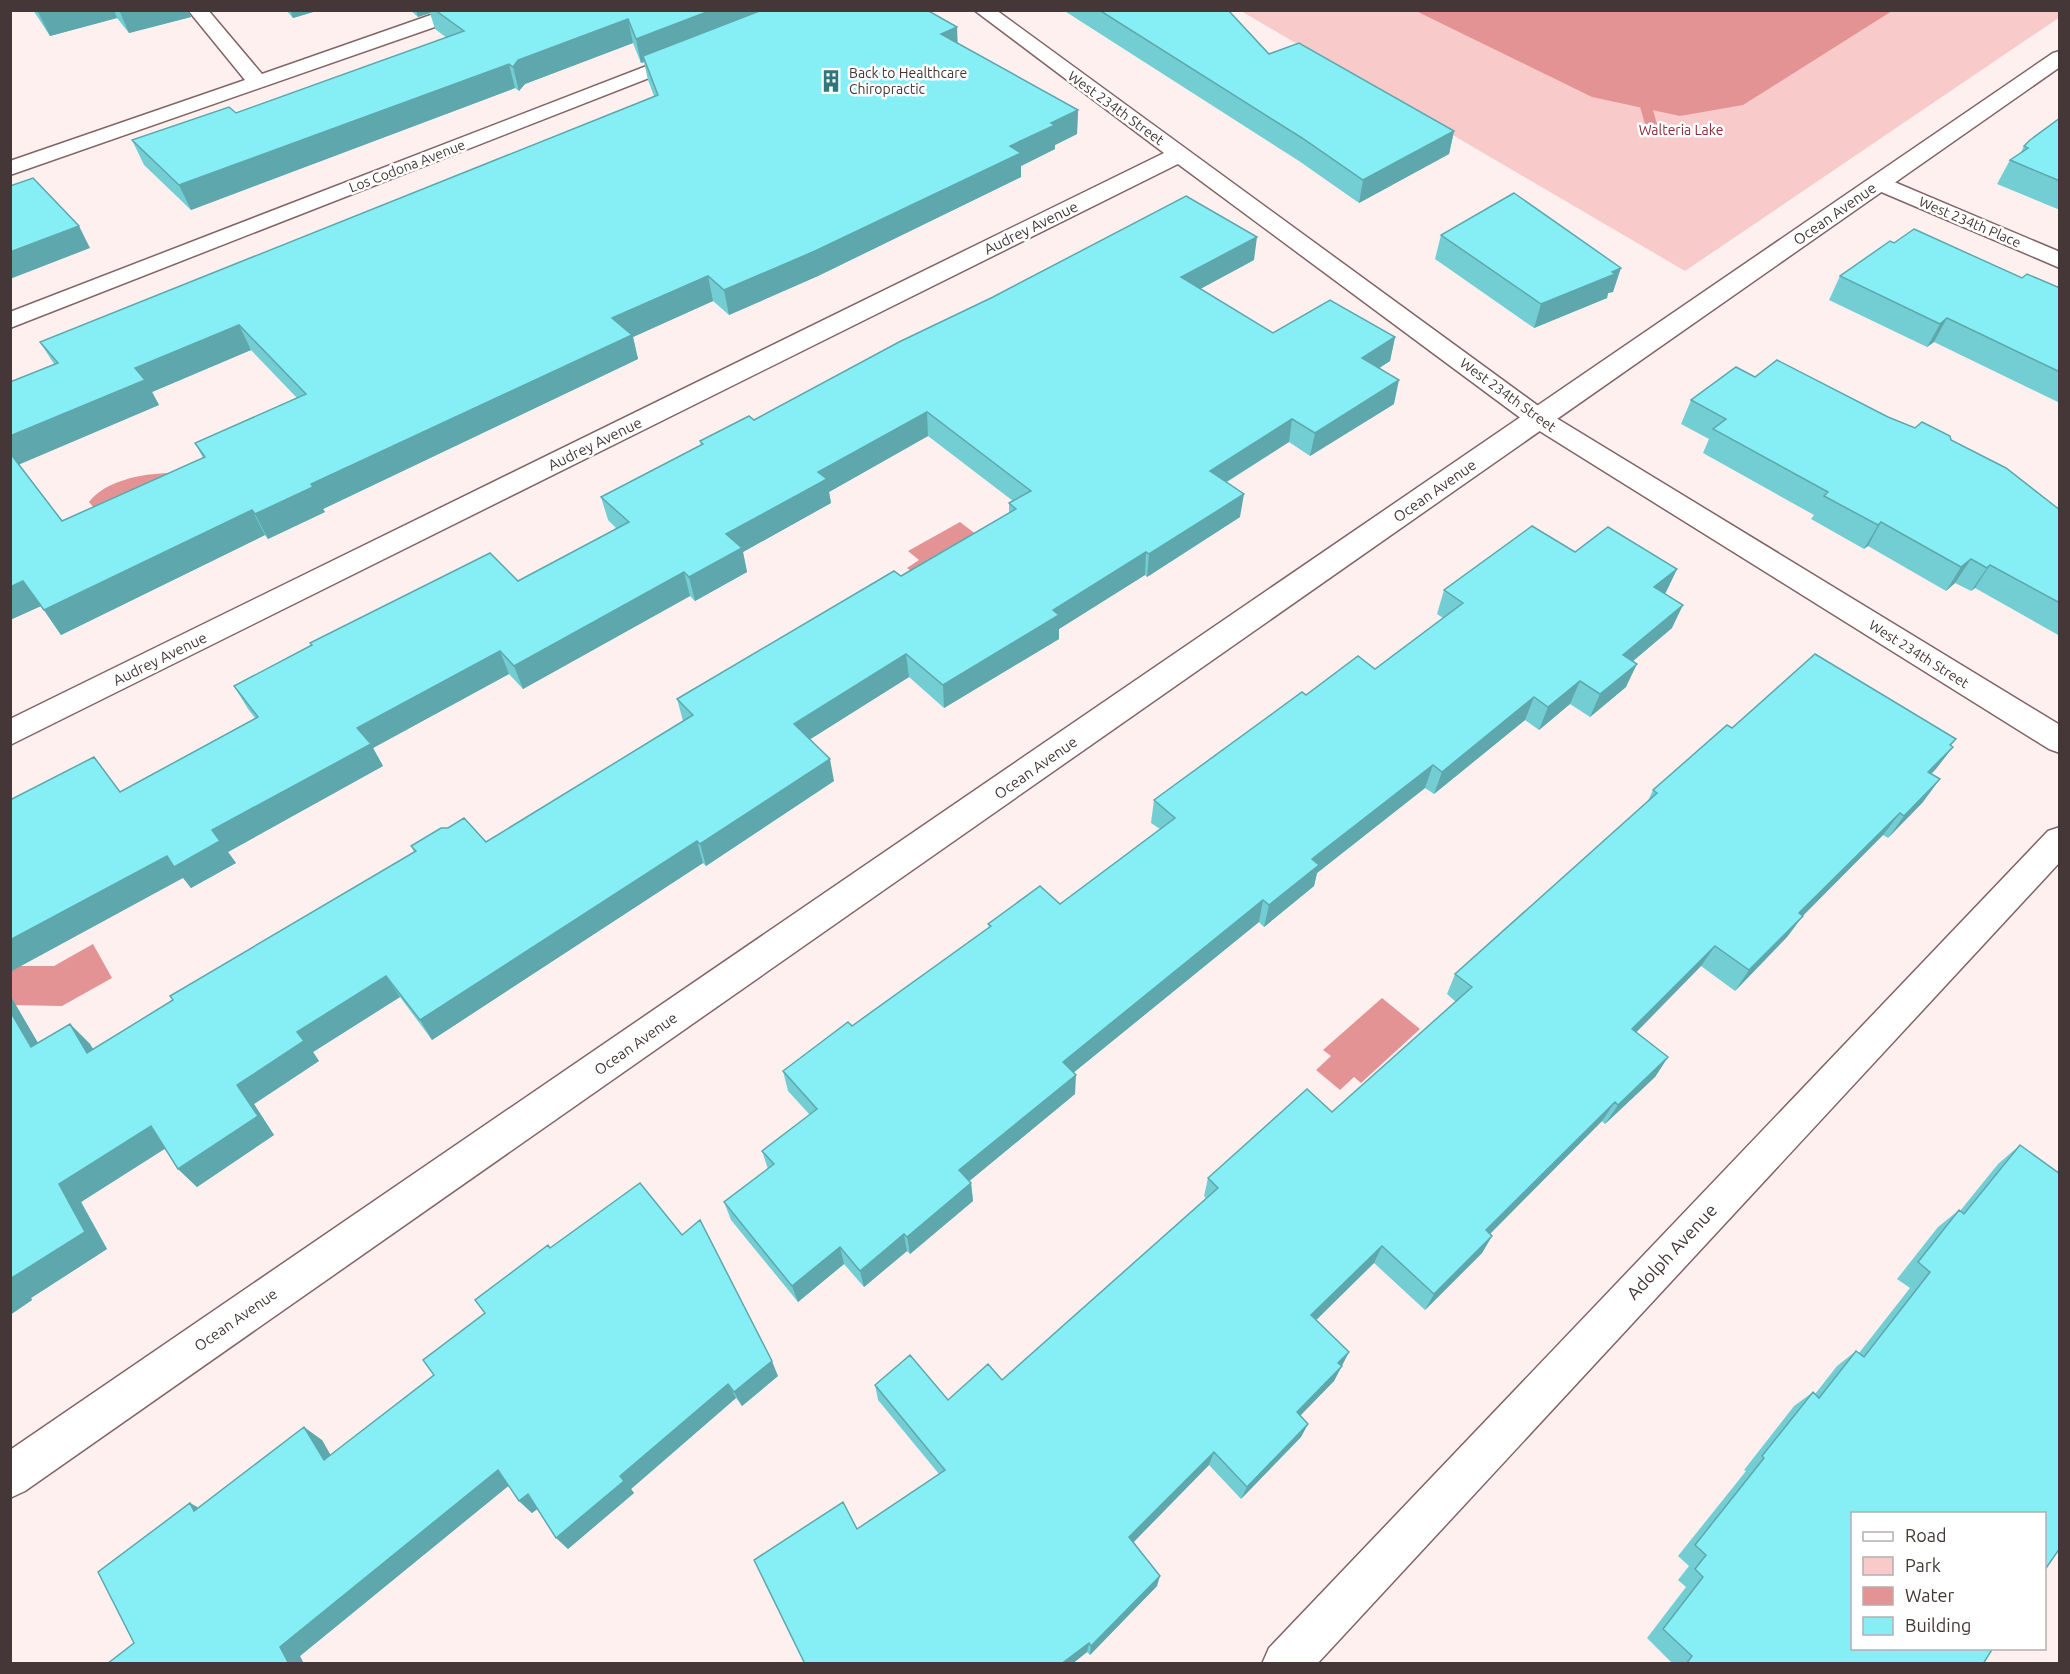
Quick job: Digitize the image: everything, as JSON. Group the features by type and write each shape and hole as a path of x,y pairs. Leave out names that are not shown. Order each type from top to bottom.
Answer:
{"street":[{"path":"197,10 258,83"},
{"path":"10,169 465,10"},
{"name":"West 234th Street","path":"983,10 1539,419 2060,741"},
{"name":"Los Codona Avenue","path":"10,321 703,50"},
{"name":"Ocean Avenue","path":"10,1476 2060,57"},
{"name":"Audrey Avenue","path":"10,733 1180,154"},
{"name":"West 234th Place","path":"1880,183 2060,261"},
{"name":"Adolph Avenue","path":"1285,1664 2060,840"}],"green space":[{"name":"Walteria Lake","path":"2059,10 2060,17 1685,271 1241,11"}],"water":[{"name":"Walteria Lake","path":"1892,10 1743,105 1680,116 1592,97 1416,11"},
{"path":"168,473 95,509 89,502 96,494 115,483 136,477"},
{"path":"960,522 985,541 923,579 907,568 919,560 908,551"},
{"path":"93,944 112,978 62,1006 11,1005 11,966 54,966"},
{"path":"1382,998 1420,1029 1361,1083 1354,1077 1340,1090 1316,1070 1331,1056 1323,1050"}],"building":[{"path":"435,10 712,10 636,39 628,19 518,60 513,67 509,64 179,185 132,140 229,107 236,113 464,31"},
{"path":"762,10 927,10 957,27 941,34 1078,110 1051,123 1055,125 1010,146 1021,153 815,251 724,290 708,276 612,318 632,335 311,484 313,487 255,514 252,510 44,610 23,581 10,587 10,453 62,521 205,457 195,443 306,394 239,325 135,368 145,380 10,436 10,382 58,363 40,342 658,95 643,56"},
{"path":"1099,10 1228,10 1269,54 1299,43 1454,131 1363,180 1302,138"},
{"path":"2060,118 2060,181 2010,160 2028,148 2024,146 2030,140"},
{"path":"33,178 79,226 10,252 10,186"},
{"path":"1514,193 1621,268 1612,272 1615,274 1541,304 1441,235"},
{"path":"1186,196 1257,237 1181,277 1273,333 1330,300 1395,337 1362,358 1399,380 1315,433 1292,419 1210,471 1244,494 1149,554 1146,552 1053,610 1059,615 943,685 906,654 794,724 830,759 700,844 697,841 420,1020 386,976 297,1032 304,1041 237,1085 258,1116 178,1169 151,1126 59,1184 85,1232 10,1279 10,1011 31,1047 70,1024 87,1053 173,1000 170,996 416,851 411,846 441,828 448,828 464,818 486,842 693,715 677,699 894,571 901,576 1016,509 1009,503 1031,491 927,412 818,472 827,479 726,534 742,548 689,577 684,572 514,666 500,651 357,728 371,744 212,830 220,841 174,867 167,856 10,940 10,800 94,757 120,792 258,717 234,686 312,645 310,643 490,553 518,581 629,522 601,497 703,444 700,441 749,416 754,420 899,342 993,297"},
{"path":"1914,229 2022,278 2027,274 2060,288 2060,372 1947,318 1940,324 1840,276 1890,241 1894,243"},
{"path":"1777,360 1888,417 1915,428 1922,422 1950,436 1951,440 2006,468 2060,510 2060,603 1990,565 1987,568 1971,559 1961,567 1881,522 1878,525 1824,496 1828,492 1713,429 1726,419 1691,400 1736,367 1755,377"},
{"path":"1532,526 1575,552 1608,527 1677,569 1654,587 1683,605 1623,655 1637,664 1600,694 1580,681 1548,707 1534,697 1442,772 1433,765 1312,859 1319,865 1269,905 1263,900 1063,1062 1076,1075 959,1170 971,1183 907,1237 904,1234 860,1271 840,1247 792,1286 724,1202 774,1164 762,1151 817,1109 783,1071 848,1022 852,1026 991,926 988,924 1040,886 1060,904 1175,818 1154,800 1302,692 1306,695 1358,656 1375,669 1463,603 1444,590"},
{"path":"1815,654 1956,739 1950,745 1953,747 1928,772 1940,779 1904,816 1900,813 1799,913 1803,916 1749,970 1715,946 1632,1029 1668,1057 1618,1105 1615,1102 1486,1230 1492,1236 1434,1294 1382,1246 1311,1315 1349,1352 1338,1363 1342,1366 1297,1412 1308,1424 1247,1487 1214,1452 1129,1537 1160,1576 1091,1646 1089,1643 1061,1664 805,1664 754,1560 843,1502 857,1529 945,1470 875,1385 910,1355 948,1400 988,1364 1002,1380 1218,1188 1208,1178 1307,1089 1332,1112 1472,987 1455,974 1657,793 1653,790 1727,725 1732,728"},
{"path":"2020,1145 2060,1174 2060,1548 2046,1568 2046,1512 1851,1512 1851,1650 1992,1650 1983,1664 1686,1664 1692,1656 1663,1629 1703,1577 1695,1569 1706,1555 1695,1545 1813,1392 1819,1398 1856,1351 1864,1357 1930,1272 1918,1262 1959,1210 1964,1214"},
{"path":"640,1183 682,1235 700,1220 772,1361 734,1392 728,1384 620,1476 624,1481 556,1538 528,1494 519,1501 498,1470 280,1647 289,1664 107,1664 134,1643 98,1572 190,1503 194,1511 304,1427 324,1460 434,1375 423,1360 485,1313 475,1300 548,1245 550,1248"}],"waterway":[{"path":"1640,86 1653,131"}],"place":[{"name":"Back to Healthcare Chiropractic","path":"831,81"}]}
